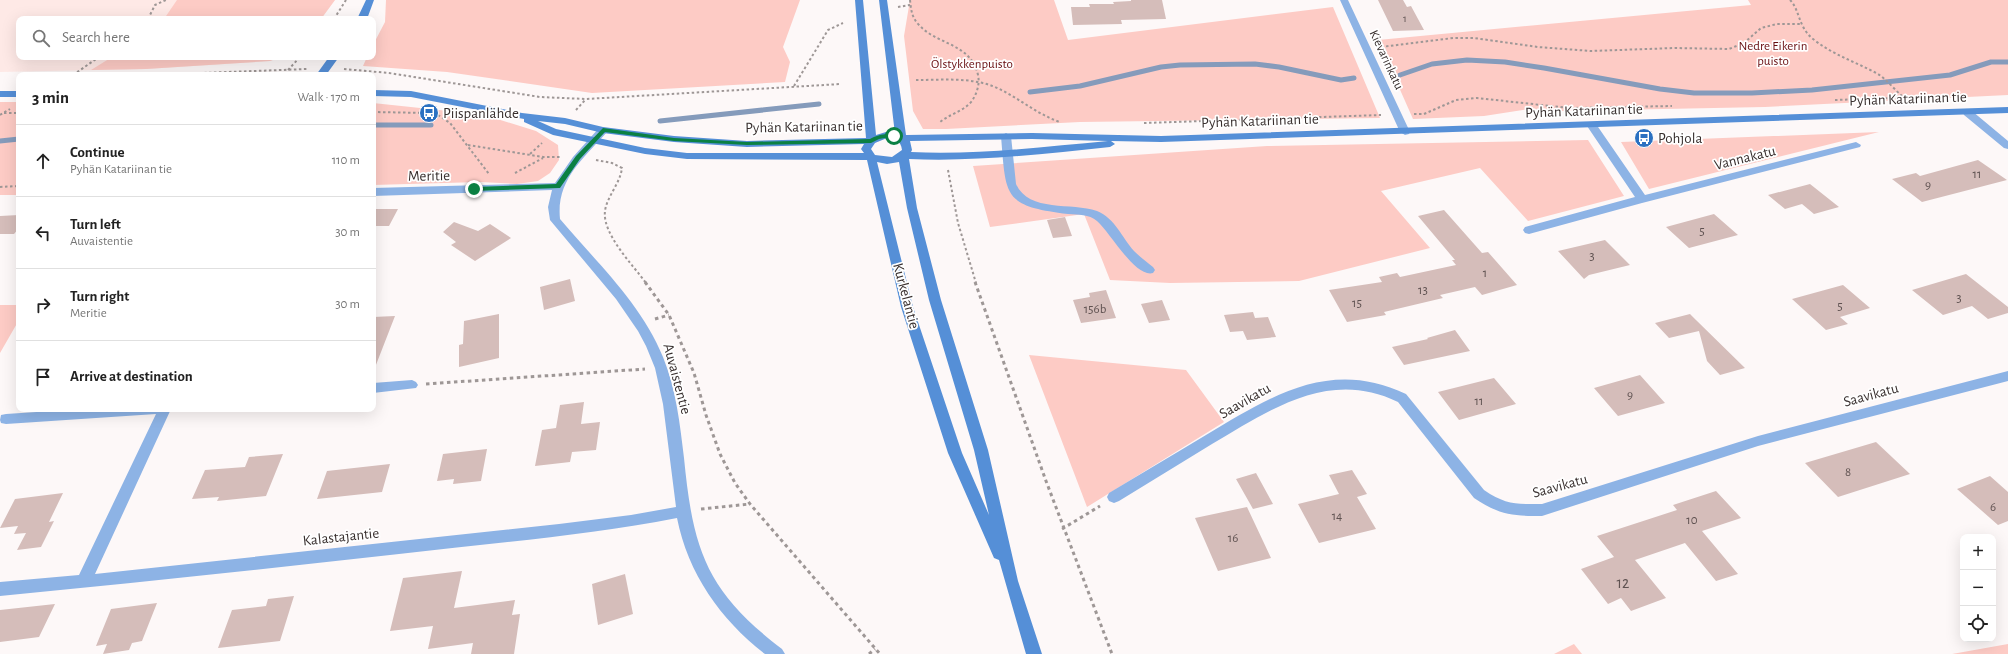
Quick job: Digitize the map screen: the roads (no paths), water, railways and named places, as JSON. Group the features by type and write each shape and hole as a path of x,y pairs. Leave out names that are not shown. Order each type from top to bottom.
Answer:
{"street":[{"path":"363,16 370,0"},
{"name":"Kurkelantie","path":"859,0 871,141 866,149 871,157 907,307 955,453 1011,581"},
{"name":"Kurkelantie","path":"883,0 900,138 906,143 907,150 903,155 912,208 935,300 981,450 1011,581 1034,654"},
{"name":"Kievarinkatu","path":"1344,0 1405,132"},
{"path":"323,72 332,60"},
{"name":"Pyhän Katariinan tie","path":"376,92 411,94 522,116 565,121 603,130 711,142 747,144 871,141 886,136 900,138 1006,136 1160,140 1968,113 2008,110"},
{"path":"0,94 16,94"},
{"path":"1968,113 2008,146"},
{"name":"Pyhän Katariinan tie","path":"522,116 553,132 593,142 645,151 687,156 871,157 887,161 903,155 946,157 1008,154 1160,140"},
{"path":"1592,126 1642,199"},
{"name":"Auvaistentie","path":"603,130 578,158 558,186 553,209 556,220 628,305 652,346 660,368 672,419 684,511 689,538 697,562 709,584 724,605 745,628 777,654"},
{"path":"1006,136 1010,184 1015,194 1023,201 1034,206 1086,212 1098,216 1117,235 1130,254 1149,270"},
{"name":"Vannakatu","path":"1529,230 1642,199 1856,145"},
{"name":"Meritie","path":"376,192 498,185 558,186"},
{"name":"Saavikatu","path":"1114,497 1267,405 1286,396 1341,385 1372,385 1388,390 1402,398 1479,494 1503,507 1513,510 1527,511 1542,510 1758,441 2008,376"},
{"path":"376,388 412,385"},
{"path":"6,419 114,412"},
{"path":"84,581 164,412"},
{"name":"Kalastajantie","path":"0,589 566,529 631,521 684,511"}],"waterway":[{"path":"1400,75 1432,64 1467,60 1505,62 1660,89 1694,93 1752,93 1812,90 1950,75 1991,62 2008,62"},
{"path":"1030,92 1080,86 1161,67 1180,65 1255,64 1279,67 1341,80 1354,78"},
{"path":"660,121 819,104"},
{"path":"376,125 431,125"},
{"path":"0,141 16,139"}],"place":[{"name":"Piispanlähde","path":"429,113"},
{"name":"Pohjola","path":"1644,138"}],"park label":[{"name":"Nedre Eikerin puisto","path":"1773,54"},
{"name":"Ölstykkenpuisto","path":"972,64"}]}
